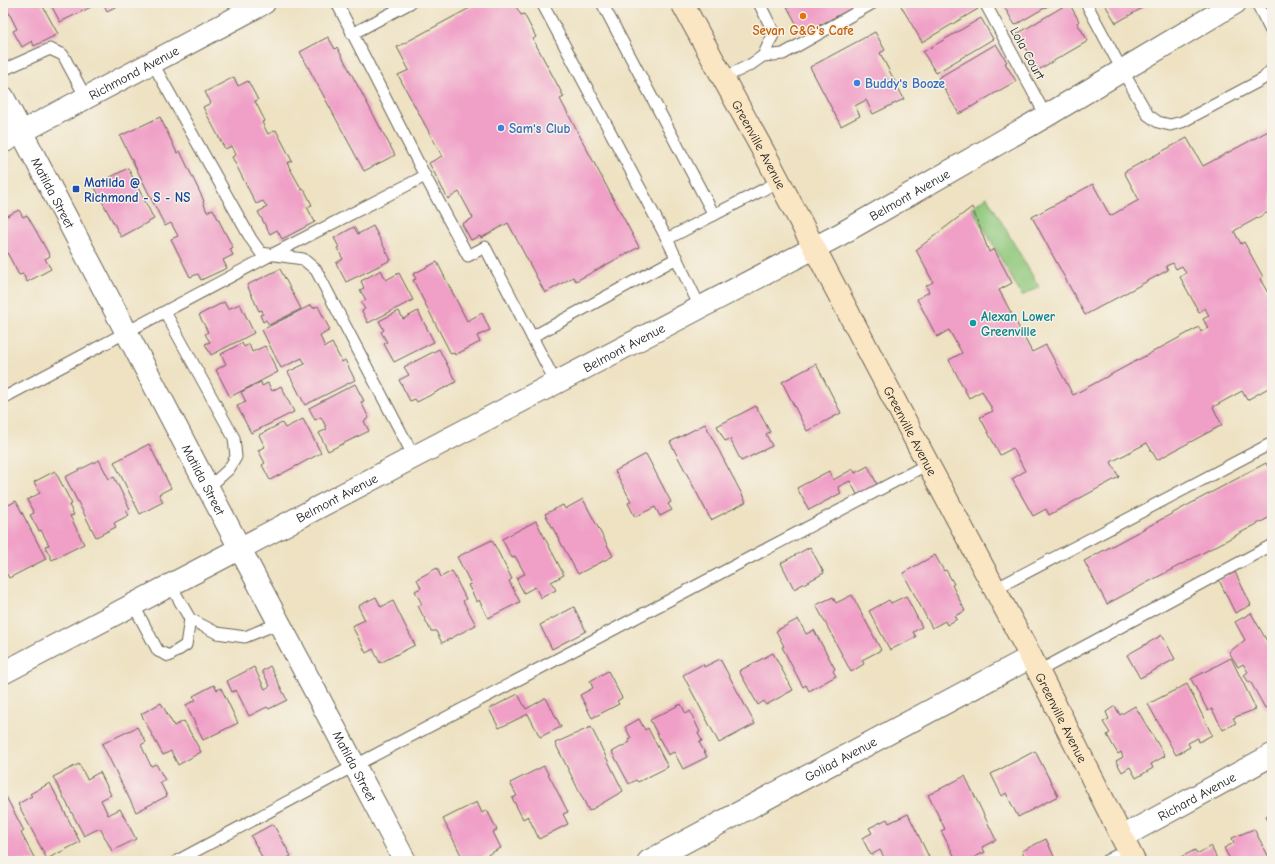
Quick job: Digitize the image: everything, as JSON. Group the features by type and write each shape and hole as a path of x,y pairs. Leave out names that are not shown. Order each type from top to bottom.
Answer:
{"main road":[{"name":"Greenville Avenue","path":"682,3 780,181 928,464 1035,664 1128,849"}],"street":[{"name":"Richmond Avenue","path":"12,137 264,3"},
{"name":"Belmont Avenue","path":"3,673 170,584 846,232 1046,116 1235,3"},
{"name":"Matilda Street","path":"3,97 12,137 126,333 404,861"},
{"name":"Goliad Avenue","path":"649,861 1035,664"},
{"name":"Richard Avenue","path":"1128,849 1272,756"}],"lane":[{"path":"336,3 468,256 485,247 556,383"},
{"path":"352,34 410,3"},
{"path":"542,3 677,258 700,307"},
{"path":"602,3 714,215"},
{"path":"759,3 774,33 763,56"},
{"path":"723,78 750,65 763,56 782,54 873,3"},
{"name":"Lola Court","path":"985,3 1046,116"},
{"path":"1086,3 1148,115 1158,122 1170,125 1182,122 1263,79 1272,68"},
{"path":"1257,3 1272,33"},
{"path":"3,70 50,48 63,55 86,98"},
{"path":"152,62 251,239 261,253 303,259 316,270 414,457"},
{"path":"3,398 271,255 425,176"},
{"path":"667,239 780,181"},
{"path":"532,337 677,258"},
{"path":"166,312 234,438 236,457 229,469 208,488"},
{"path":"995,590 1272,443"},
{"path":"177,861 354,766 928,464"},
{"path":"1035,664 1272,545"},
{"path":"170,584 190,619 217,633 245,637 279,623"},
{"path":"133,604 158,651 169,656 186,645 190,619"},
{"path":"1106,861 1128,849"}],"green space":[{"path":"987,197 1039,287 1022,296 972,207"}],"building":[{"path":"4,3 41,3 58,34 34,46 32,41 22,47 13,31 17,29"},
{"path":"50,3 89,3 91,7 60,22"},
{"path":"103,3 123,3 107,11"},
{"name":"Sam's Club","path":"479,3 514,3 521,15 524,14 536,37 533,39 564,97 560,99 639,247 576,281 573,277 545,293 508,223 481,238 480,236 471,240 462,224 473,218 459,192 448,199 429,163 442,156 398,75 409,70 397,47"},
{"path":"785,3 852,3 855,7 802,34"},
{"path":"906,3 975,3 978,9 922,42 901,6"},
{"path":"1008,3 1053,3 1015,25 1003,5"},
{"path":"1069,3 1079,21 1077,23 1088,41 1038,70 1017,34"},
{"path":"1104,3 1151,3 1116,23"},
{"path":"981,18 993,39 936,73 923,52"},
{"name":"Buddy's Booze","path":"875,32 885,50 880,53 904,99 873,114 866,100 855,106 860,116 841,126 810,67"},
{"path":"328,37 335,49 337,47 395,155 364,171 300,52"},
{"path":"996,44 1016,81 959,114 938,78"},
{"path":"234,77 238,86 248,81 258,100 255,101 265,121 262,122 268,134 276,130 292,161 287,163 302,190 304,189 312,205 307,207 315,222 282,239 277,230 270,234 258,212 267,207 263,201 256,204 232,157 236,155 232,146 225,149 203,107 211,103 205,92"},
{"path":"160,117 177,153 180,151 204,201 203,202 207,212 213,209 233,248 230,249 233,255 223,260 227,268 201,280 198,274 190,277 171,239 178,236 171,223 165,226 120,136"},
{"name":"Alexan Lower Greenville","path":"1272,129 1272,210 1234,231 1241,244 1244,242 1263,277 1260,279 1268,293 1272,290 1272,386 1247,400 1242,391 1213,407 1222,425 1157,460 1147,443 1111,462 1119,477 1049,515 1046,509 1033,516 1012,479 1025,471 1013,448 1000,455 980,417 993,411 982,391 969,398 949,360 962,353 949,330 937,337 917,299 929,292 926,286 933,282 916,250 972,207 989,252 994,249 1012,283 999,290 1032,352 1046,345 1073,395 1199,327 1201,332 1208,328 1203,319 1209,316 1205,308 1199,312 1180,277 1186,273 1182,266 1176,269 1173,263 1166,266 1168,270 1085,315 1032,217 1093,184 1110,216 1139,200 1124,172 1187,138 1203,166"},
{"path":"128,168 154,219 121,237 94,186"},
{"path":"19,210 23,217 27,215 50,256 45,259 51,269 27,282 23,274 19,275 3,245 3,218"},
{"path":"373,226 391,260 346,282 336,263 343,259 334,238 354,227 358,234"},
{"path":"437,262 467,321 482,313 490,330 477,336 480,342 455,355 454,353 451,354 413,280 416,279 413,274"},
{"path":"280,269 301,309 269,325 266,320 263,322 260,315 263,314 262,310 259,311 247,285"},
{"path":"381,270 386,280 399,273 413,300 368,323 362,311 365,309 361,303 366,300 360,290 364,288 361,281"},
{"path":"224,302 228,309 240,304 254,333 211,355 205,344 210,342 205,334 208,332 199,315"},
{"path":"311,305 313,308 318,306 330,330 320,336 325,347 332,343 342,362 345,360 355,380 305,405 288,372 305,364 302,358 281,368 262,330"},
{"path":"399,311 403,319 418,311 434,342 394,362 384,344 387,342 381,332 384,330 379,321"},
{"path":"242,343 244,347 249,344 252,352 265,346 278,372 230,397 216,370 226,364 221,354"},
{"path":"439,349 456,382 417,402 415,399 410,401 399,380 409,375 404,367"},
{"path":"816,364 841,413 807,431 782,382"},
{"path":"261,382 262,386 268,383 272,391 281,386 294,412 251,433 237,406 246,402 241,392"},
{"path":"355,384 364,401 361,402 369,418 364,421 369,431 328,451 319,433 327,429 321,417 315,420 309,408"},
{"path":"756,406 770,432 766,434 772,446 741,461 730,439 725,441 717,426"},
{"path":"303,419 321,453 270,480 262,465 265,463 258,450 265,447 259,435 282,423 285,428"},
{"path":"705,424 746,502 711,520 670,442"},
{"path":"149,444 171,488 159,494 163,502 140,514 114,462"},
{"path":"646,454 671,502 668,504 672,510 660,516 655,507 635,517 628,503 631,501 615,471"},
{"path":"99,460 109,479 114,477 130,509 126,511 129,515 114,523 116,527 96,537 65,477"},
{"path":"1266,463 1272,475 1272,516 1107,604 1084,561"},
{"path":"868,466 879,488 859,498 850,481 838,487 841,493 809,510 797,488 829,471 833,480 853,469 855,473"},
{"path":"55,471 72,504 69,505 74,515 70,516 84,544 52,560 45,546 49,545 41,530 39,531 30,515 34,513 27,500 40,493 34,482"},
{"path":"583,499 613,556 578,574 545,514 563,505 565,509"},
{"path":"16,501 46,559 9,578 3,567 3,508"},
{"path":"536,521 564,575 551,582 556,590 541,598 535,587 524,593 516,578 525,574 515,556 512,558 502,539"},
{"path":"492,540 512,579 509,581 520,602 488,618 479,600 477,602 468,585 471,584 457,557"},
{"path":"810,547 824,573 794,589 781,563"},
{"path":"935,555 944,571 946,570 954,584 952,585 965,611 955,616 957,619 947,625 945,621 932,628 903,573"},
{"path":"437,568 441,577 452,571 466,599 463,601 476,625 442,643 436,631 431,631 418,606 422,604 415,591 421,588 417,579"},
{"path":"1235,572 1251,605 1235,613 1219,580"},
{"path":"852,595 881,650 862,660 864,664 851,672 816,605 833,597 836,603"},
{"path":"906,596 922,627 913,632 916,637 890,650 869,611 889,600 891,603"},
{"path":"376,597 381,607 393,601 415,645 380,663 373,649 366,653 352,626 365,620 358,606"},
{"path":"574,607 586,631 552,649 540,625"},
{"path":"1251,613 1272,650 1272,704 1265,708 1250,681 1249,683 1244,675 1248,672 1243,664 1238,667 1229,652 1245,640 1235,622"},
{"path":"798,619 806,634 814,630 835,669 833,671 836,676 809,691 806,685 803,687 782,647 784,646 776,631"},
{"path":"1162,635 1175,659 1140,678 1127,655"},
{"path":"773,653 793,690 766,705 764,701 758,705 739,671"},
{"path":"1231,658 1256,709 1233,718 1236,723 1223,730 1212,709 1208,711 1191,679"},
{"path":"720,659 755,724 719,743 683,675 703,664 704,667"},
{"path":"270,666 287,700 269,709 267,707 249,716 236,690 232,692 227,681 254,667 265,689 270,686 262,671"},
{"path":"608,671 622,698 617,701 619,704 592,718 580,695 593,688 590,681"},
{"path":"1187,684 1212,735 1199,742 1198,738 1188,743 1190,747 1176,755 1148,704"},
{"path":"214,685 217,690 221,688 238,723 203,740 186,705 196,700 193,696"},
{"path":"518,694 526,709 546,698 561,727 540,737 528,714 499,728 489,709"},
{"path":"161,703 174,726 184,721 201,752 178,765 171,751 163,755 141,714"},
{"path":"681,704 686,714 690,711 700,732 698,733 702,741 699,742 707,757 683,769 674,752 668,755 650,720"},
{"path":"1115,706 1120,715 1135,706 1165,756 1151,764 1153,768 1136,778 1130,767 1122,772 1116,761 1123,757 1121,752 1118,754 1107,735 1110,733 1103,722 1109,719 1106,712"},
{"path":"639,719 645,730 648,728 668,767 638,782 636,780 629,784 612,752 630,742 628,739 631,738 625,727"},
{"path":"137,727 146,742 141,745 151,766 156,764 165,780 160,782 167,796 136,812 102,744"},
{"path":"591,727 623,791 589,811 555,743"},
{"path":"1035,751 1058,796 1018,817 1006,793 1002,796 991,774"},
{"path":"79,764 87,779 100,772 111,795 101,800 108,815 120,809 136,839 112,851 100,828 84,836 53,777"},
{"path":"544,766 568,812 563,814 568,824 539,839 528,816 523,819 512,798 517,796 510,783"},
{"path":"965,776 996,840 982,847 985,852 967,861 957,861 941,831 945,829 928,795"},
{"path":"50,783 80,842 47,859 18,804 32,796 30,794"},
{"path":"3,793 24,831 21,833 36,861 3,861"},
{"path":"477,802 482,813 487,810 497,830 493,832 501,848 475,861 464,861 443,819"},
{"path":"908,814 929,857 925,859 926,861 886,861 880,850 871,855 862,838 872,833 869,828 887,819 889,823"},
{"path":"1272,814 1272,828 1266,817"},
{"path":"273,824 291,856 282,861 264,861 251,836"},
{"path":"1254,829 1271,861 1231,861 1224,848 1234,843 1232,838"},
{"path":"1046,839 1056,861 1027,861 1022,851"},
{"path":"1211,846 1218,861 1180,861 1179,858 1195,850 1197,854"}],"place":[{"name":"Sevan G&G's Cafe","path":"803,16"},
{"name":"Buddy's Booze","path":"857,83"},
{"name":"Sam's Club","path":"501,128"},
{"name":"Matilda @ Richmond - S - NS","path":"76,189"},
{"name":"Alexan Lower Greenville","path":"973,323"}]}
